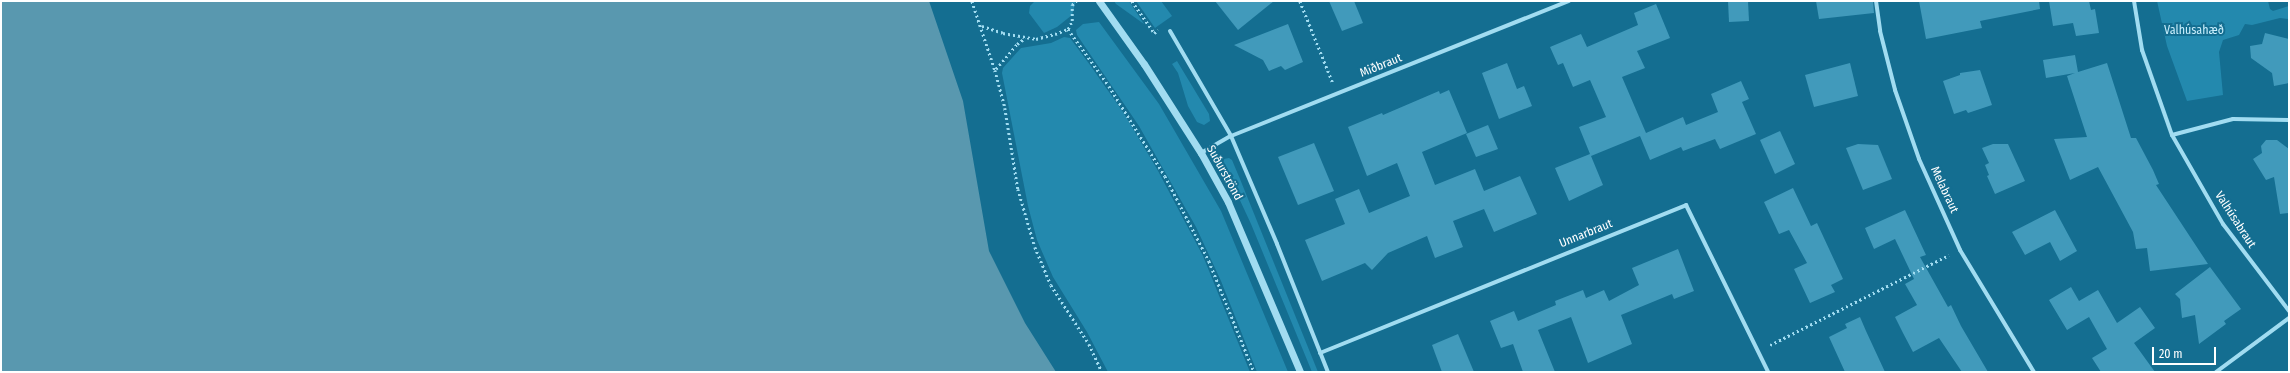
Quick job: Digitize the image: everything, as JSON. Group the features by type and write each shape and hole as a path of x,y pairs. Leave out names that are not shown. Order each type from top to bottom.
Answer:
{"street":[{"name":"Suðurströnd","path":"1098,1 1144,64 1201,153 1228,202 1300,372"},
{"name":"Miðbraut","path":"1201,153 1231,136 1569,1"},
{"name":"Melabraut","path":"1876,1 1880,31 1895,90 1918,158 1960,250 2034,372"},
{"name":"Valhúsabraut","path":"2134,1 2142,50 2172,135 2223,224 2289,311"},
{"path":"1170,31 1231,136 1277,244 1328,372"},
{"path":"2172,135 2233,119 2289,120"},
{"name":"Unnarbraut","path":"1320,353 1686,205 1768,372"},
{"path":"2216,372 2289,318"}],"path":[{"path":"972,1 982,26 1005,108 1018,189 1035,247 1051,285 1089,344 1102,372"},
{"path":"982,26 1026,38 1036,39 1055,34 1068,29 1072,21 1072,5 1076,1"},
{"path":"1132,1 1154,33 1164,26 1170,31"},
{"path":"1300,1 1338,94"},
{"path":"1068,29 1137,130 1172,188 1209,261 1254,372"},
{"path":"995,70 1017,44 1026,38"},
{"path":"1758,351 1960,250"}],"green space":[{"path":"1035,1 1076,1 1072,15 1057,27 1044,33 1029,13 1030,6"},
{"path":"1114,1 1129,1 1144,24 1116,4"},
{"path":"1136,1 1161,1 1172,16 1155,28"},
{"name":"Valhúsahæð","path":"2157,1 2268,1 2270,9 2273,11 2289,6 2289,19 2280,18 2252,25 2245,24 2239,35 2223,40 2219,52 2223,95 2187,101 2167,46"},
{"path":"1099,22 1159,104 1221,211 1288,372 1257,372 1221,281 1196,227 1139,126 1077,35 1076,30 1083,24"},
{"path":"1064,37 1070,38 1090,65 1123,112 1157,169 1203,256 1250,372 1108,372 1087,332 1053,277 1037,240 1028,206 1002,73 1003,68 1021,48 1051,43"},
{"path":"1177,61 1209,114 1210,121 1204,125 1197,122 1188,106 1178,73 1172,64"},
{"path":"1229,158 1232,160 1240,179 1318,372 1312,372 1251,224 1231,181 1221,167 1224,159"}],"shaded area":[{"path":"1,1 929,1 963,101 989,251 1025,323 1056,372 1,372"}],"building":[{"path":"1215,1 1274,1 1238,30"},
{"path":"1329,1 1354,1 1363,23 1342,31"},
{"path":"1728,1 1748,1 1749,21 1729,22"},
{"path":"1816,1 1873,1 1874,13 1819,19"},
{"path":"1919,1 2039,1 2040,9 1980,21 1982,28 1926,39"},
{"path":"2049,1 2089,1 2091,10 2095,9 2099,33 2076,36 2073,23 2053,26"},
{"path":"1656,4 1670,38 1637,51 1645,68 1622,77 1646,133 1683,117 1686,125 1718,112 1711,94 1741,81 1749,99 1742,102 1756,134 1720,149 1715,139 1683,151 1681,147 1650,160 1640,136 1591,156 1603,185 1569,201 1555,168 1590,154 1579,127 1606,117 1590,80 1573,87 1563,63 1558,65 1550,47 1581,34 1587,47 1638,25 1634,13"},
{"path":"1288,24 1303,62 1285,70 1281,66 1269,71 1263,60 1234,45"},
{"path":"2265,33 2289,39 2289,83 2274,86 2272,73 2251,58 2250,46 2262,44"},
{"path":"2075,55 2078,72 2107,63 2131,138 2136,138 2159,184 2156,185 2208,264 2150,271 2147,248 2136,249 2133,232 2098,167 2070,180 2054,139 2087,137 2067,76 2075,73 2046,78 2043,60"},
{"path":"1507,63 1517,89 1524,86 1532,106 1499,119 1482,73"},
{"path":"1850,63 1858,96 1814,107 1805,75"},
{"path":"1980,70 1992,105 1968,113 1966,110 1954,114 1943,81 1960,75 1960,73"},
{"path":"1449,90 1467,133 1422,152 1435,185 1475,169 1484,191 1520,176 1537,214 1494,232 1484,209 1453,221 1463,247 1435,258 1427,236 1388,253 1372,270 1365,263 1322,281 1305,240 1345,224 1335,199 1359,189 1369,213 1410,196 1397,163 1367,176 1348,127 1382,113 1383,115 1439,91 1440,94"},
{"path":"1488,125 1498,149 1476,157 1466,134"},
{"path":"1780,131 1795,164 1775,174 1760,140"},
{"path":"2266,140 2277,140 2289,149 2289,213 2280,214 2274,177 2266,180 2253,159 2262,153 2261,146"},
{"path":"1314,143 1334,191 1298,205 1278,157"},
{"path":"1858,144 1878,145 1892,179 1863,190 1846,148"},
{"path":"1993,144 2008,144 2025,181 1995,194 1987,176 1989,175 1985,165 1989,163 1982,148"},
{"path":"1793,188 1811,226 1817,223 1843,279 1831,285 1835,292 1810,303 1794,269 1807,263 1789,230 1779,234 1764,202"},
{"path":"1905,210 1926,255 1920,257 1948,307 1951,305 1961,326 1988,372 1962,372 1939,338 1913,352 1903,333 1895,317 1917,305 1905,284 1914,279 1895,239 1874,249 1865,228"},
{"path":"2055,210 2077,251 2060,261 2050,242 2025,255 2012,232"},
{"path":"1678,249 1694,291 1674,299 1672,294 1621,315 1632,344 1588,363 1571,317 1538,330 1555,372 1523,372 1513,344 1501,348 1490,321 1514,311 1518,321 1556,305 1555,301 1583,290 1586,298 1604,290 1609,301 1639,285 1632,268"},
{"path":"2210,267 2241,309 2224,321 2226,324 2199,344 2195,315 2182,318 2180,299 2175,294"},
{"path":"2071,287 2079,301 2098,290 2117,323 2140,307 2155,328 2134,343 2155,372 2101,372 2092,358 2107,349 2089,317 2067,330 2049,300"},
{"path":"1860,317 1885,372 1845,372 1829,337 1847,328 1845,324"},
{"path":"1458,334 1474,372 1442,372 1432,345"}]}
